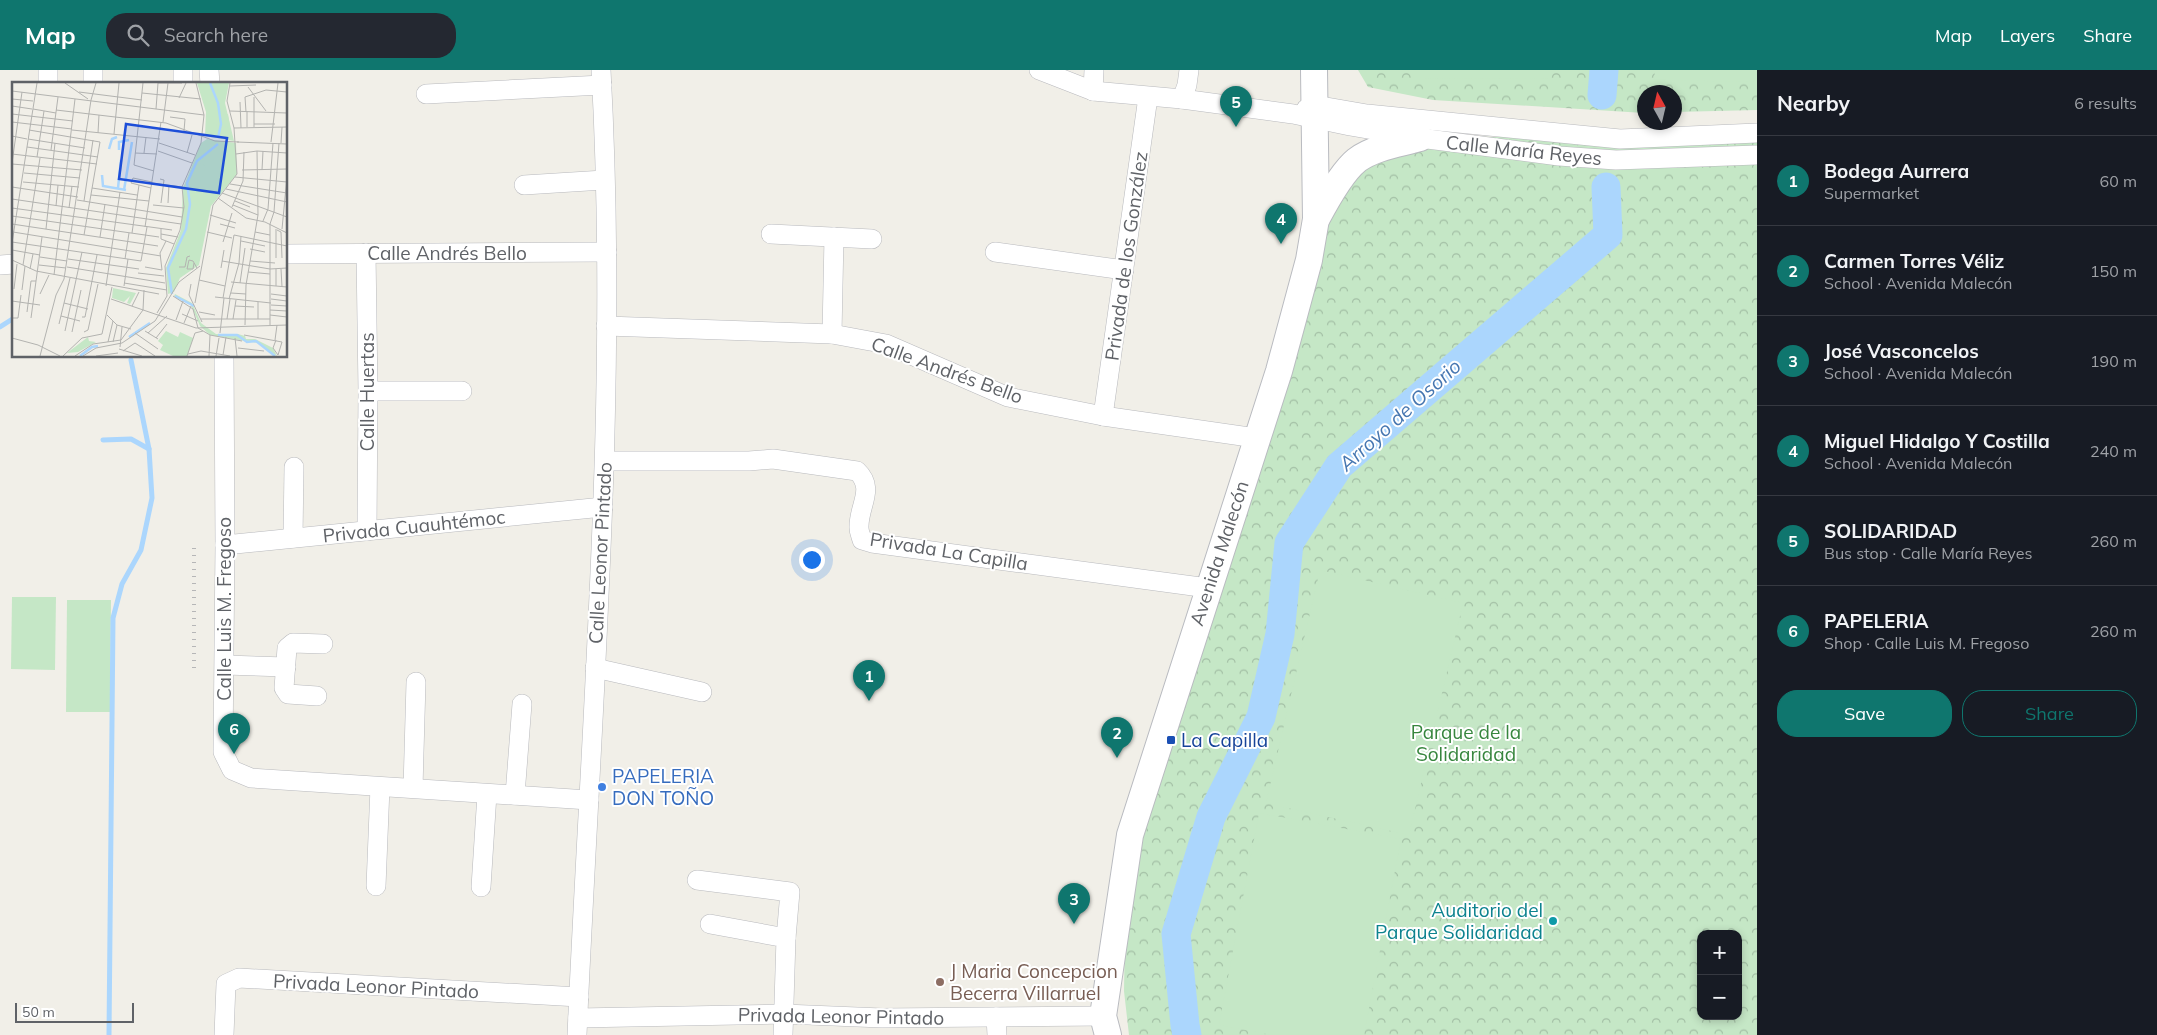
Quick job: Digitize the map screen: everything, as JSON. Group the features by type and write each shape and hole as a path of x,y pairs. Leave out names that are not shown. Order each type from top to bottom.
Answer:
{"street":[{"name":"Calle María Reyes","path":"1038,70 1093,91 1308,112 1367,114 1620,139 1757,133"},
{"path":"1093,91 1094,70"},
{"path":"1182,99 1187,85 1189,70"},
{"name":"Avenida Malecón","path":"1106,1025 1130,835 1278,371 1310,260 1316,218 1308,112 1314,70"},
{"path":"426,94 602,77"},
{"name":"Calle Leonor Pintado","path":"578,1027 604,507 607,252 602,77"},
{"name":"Privada de los González","path":"1104,416 1148,97"},
{"name":"Calle María Reyes","path":"1308,112 1350,126 1420,138 1559,156 1616,160 1757,155"},
{"path":"1316,218 1334,188 1356,161 1380,149 1420,138"},
{"path":"524,185 604,180"},
{"path":"771,234 872,239"},
{"path":"832,334 834,237"},
{"name":"Calle Andrés Bello","path":"288,254 607,252"},
{"path":"995,252 1124,270"},
{"name":"Calle Huertas","path":"366,253 368,391 366,531"},
{"name":"Calle Andrés Bello","path":"606,326 832,334 886,344 1008,396 1104,416 1256,438"},
{"name":"Calle Luis M. Fregoso","path":"224,358 225,665 223,752 232,770 251,778 589,800"},
{"path":"368,391 462,391"},
{"name":"Privada La Capilla","path":"605,460 749,461 773,459 856,471 864,478 866,486 859,528 862,540 872,543 1208,588"},
{"path":"293,538 294,467"},
{"name":"Privada Cuauhtémoc","path":"225,545 604,507"},
{"path":"317,696 288,694 284,688 288,648 293,643 323,644"},
{"path":"225,665 286,667"},
{"path":"595,668 702,692"},
{"path":"413,788 416,682"},
{"path":"515,795 522,704"},
{"path":"376,886 380,786"},
{"path":"481,887 487,794"},
{"path":"697,880 790,892 786,938 783,1035"},
{"path":"710,924 786,938"},
{"name":"Privada Leonor Pintado","path":"224,1035 226,984 238,978 579,997"},
{"name":"Privada Leonor Pintado","path":"578,1027 784,1014 883,1026 1106,1025"}],"green space":[{"path":"1358,70 1757,70 1757,110 1682,112 1682,85 1637,85 1637,113 1433,100 1368,87"},
{"path":"1421,70 1551,70 1551,79 1421,78"},
{"path":"1655,70 1757,70 1757,82 1654,80"},
{"name":"Parque de la Solidaridad","path":"1408,136 1757,140 1757,1035 1129,1035 1124,991 1126,868 1316,219 1356,161"},
{"path":"1320,570 1463,603 1409,835 1266,803"},
{"path":"12,597 56,597 55,670 11,669"},
{"path":"67,600 111,600 110,712 66,712"},
{"path":"1259,813 1401,839 1364,1035 1272,1035 1219,1025"}],"waterway":[{"name":"Arroyo de Osorio","path":"1602,95 1604,70"},
{"name":"Arroyo de Osorio","path":"1187,1035 1176,934 1211,817 1261,717 1280,634 1289,543 1339,466 1608,235 1606,187"},
{"path":"0,327 12,319"},
{"path":"109,1035 113,618 122,584 141,550 152,498 149,449 131,360"},
{"path":"103,440 131,439 149,449"}],"railway":[{"path":"194,544 194,668"}],"place":[{"name":"SOLIDARIDAD","path":"1236,127"},
{"name":"Miguel Hidalgo Y Costilla","path":"1281,244"},
{"name":"Bodega Aurrera","path":"869,701"},
{"name":"La Capilla","path":"1171,740"},
{"name":"PAPELERIA","path":"234,754"},
{"name":"Carmen Torres Véliz","path":"1117,758"},
{"name":"PAPELERIA DON TOÑO","path":"602,787"},
{"name":"Auditorio del Parque Solidaridad","path":"1553,921"},
{"name":"José Vasconcelos","path":"1074,924"},
{"name":"J Maria Concepcion Becerra Villarruel","path":"940,982"}]}
